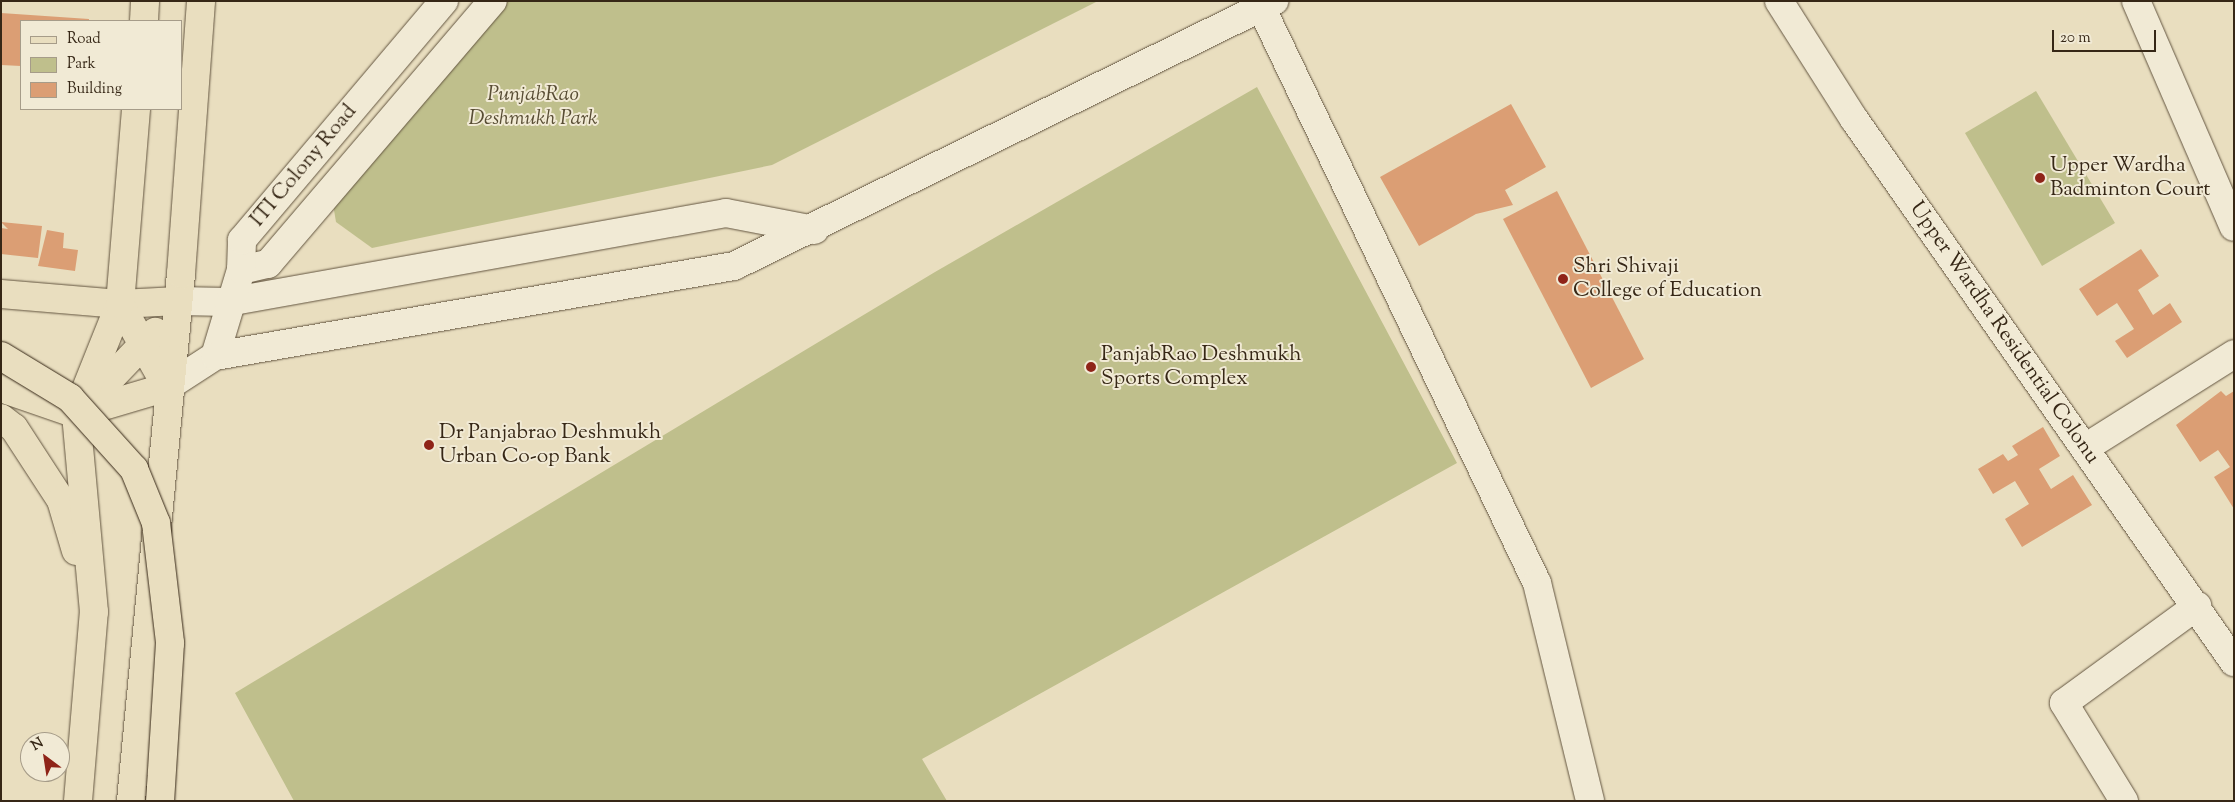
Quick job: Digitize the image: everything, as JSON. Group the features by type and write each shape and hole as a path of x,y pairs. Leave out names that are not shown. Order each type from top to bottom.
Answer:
{"main road":[{"path":"144,20 145,1"},
{"path":"131,801 167,387 178,301 201,1"},
{"path":"78,801 94,612 76,414 120,304 136,110"},
{"path":"1,294 120,304 178,301"},
{"path":"76,414 144,347 178,301"},
{"path":"120,304 167,387"},
{"path":"1,356 70,398 134,469 156,523 170,643 160,801"},
{"path":"1,388 76,414 167,387"},
{"path":"1,418 14,428 62,500 94,612"}],"street":[{"name":"ITI Colony Road","path":"215,356 228,302 241,270 242,240 256,221 444,1"},
{"path":"241,270 268,264 493,1"},
{"name":"Upper Wardha Residential Colonu","path":"1779,1 1854,119 2197,606 2234,662"},
{"path":"2136,1 2234,227"},
{"path":"167,387 215,356 734,266 814,230 1268,5 1537,583 1590,801"},
{"path":"178,301 228,302 726,213 814,230"},
{"path":"2085,448 2234,354"},
{"path":"2124,801 2064,703 2197,606"}],"green space":[{"name":"PunjabRao Deshmukh Park","path":"483,1 1098,1 772,165 372,248 336,222 330,186"},
{"name":"PanjabRao Deshmukh Sports Complex","path":"1257,87 1457,463 922,759 947,801 294,801 235,693 935,272"},
{"name":"Upper Wardha Badminton Court","path":"2036,91 2115,223 2042,266 1965,133"}],"building":[{"path":"1,13 89,19 20,20 20,66 1,65"},
{"path":"1511,104 1546,167 1505,190 1513,205 1476,214 1419,246 1380,177"},
{"path":"1557,191 1644,359 1591,388 1503,219"},
{"path":"1,222 42,226 38,258 1,254 1,228 8,229"},
{"path":"47,230 64,233 63,248 78,250 75,271 38,266"},
{"path":"2141,249 2159,276 2138,290 2153,315 2170,303 2182,322 2127,358 2115,341 2134,329 2117,303 2097,316 2079,289"},
{"path":"2221,391 2226,396 2234,391 2234,509 2214,477 2230,467 2218,450 2200,462 2176,425"},
{"path":"2043,427 2060,456 2039,469 2051,489 2073,475 2092,505 2022,547 2005,519 2029,504 2015,481 1993,494 1978,469 2003,454 2008,461 2018,455 2012,446"}],"place":[{"name":"Upper Wardha Badminton Court","path":"2040,178"},
{"name":"Shri Shivaji College of Education","path":"1563,279"},
{"name":"PanjabRao Deshmukh Sports Complex","path":"1091,367"},
{"name":"Dr Panjabrao Deshmukh Urban Co-op Bank","path":"429,445"}]}
